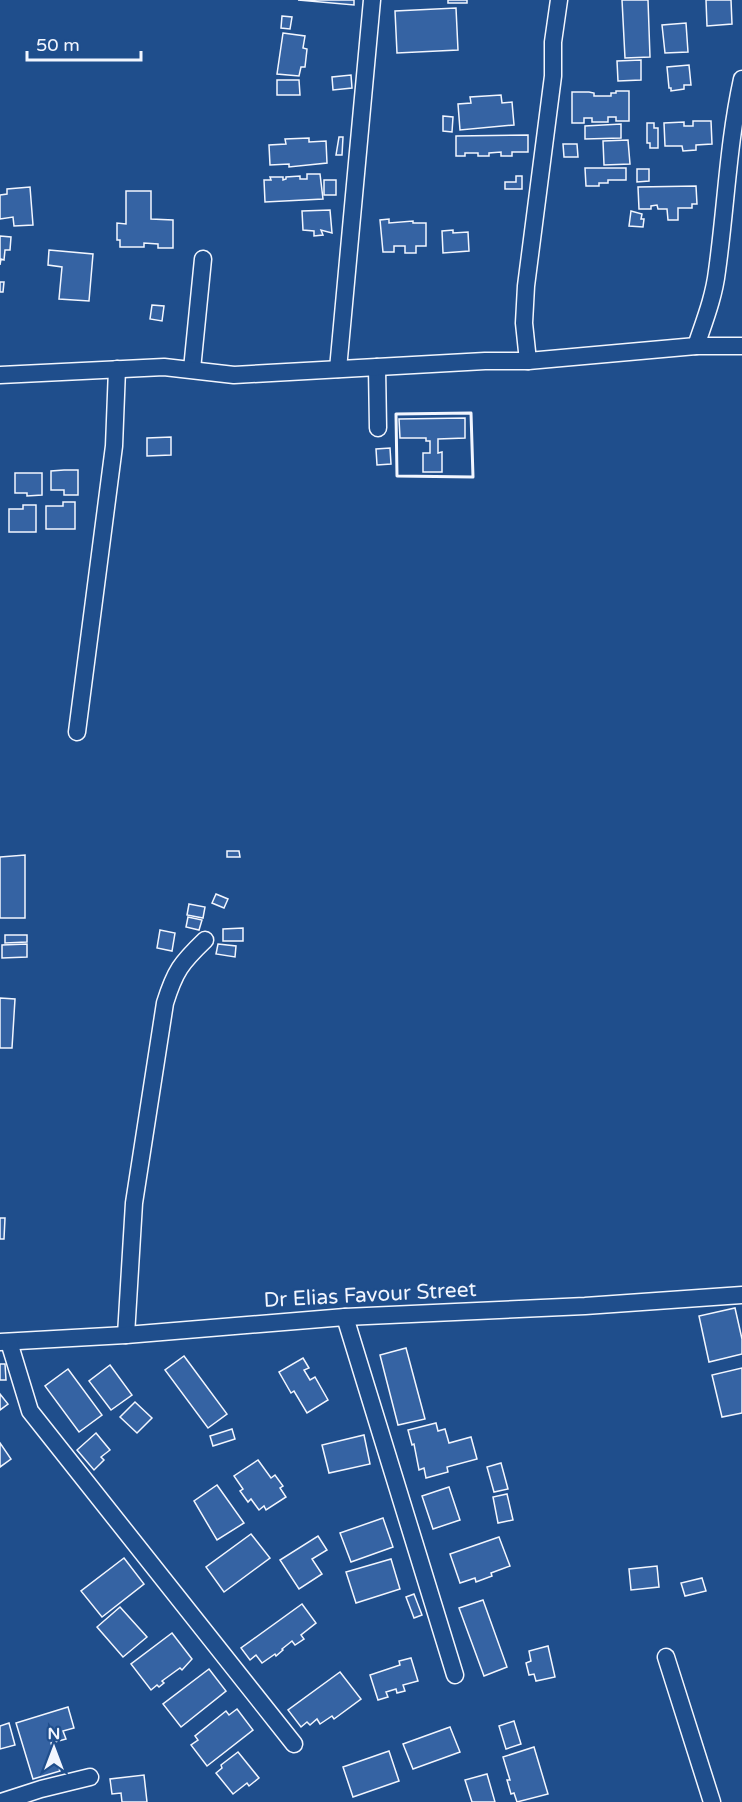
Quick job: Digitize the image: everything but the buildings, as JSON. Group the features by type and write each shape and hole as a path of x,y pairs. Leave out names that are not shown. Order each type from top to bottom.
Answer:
{"street":[{"path":"338,369 372,0"},
{"path":"528,361 524,323 526,286 553,76 553,42 559,0"},
{"path":"696,346 717,272 734,113 742,79"},
{"path":"192,369 202,259"},
{"path":"0,375 164,367 234,375 485,361 528,361 696,346 742,346"},
{"path":"377,367 378,428"},
{"path":"77,732 114,446 117,369"},
{"path":"126,1335 134,1203 165,1003 171,983 182,963 205,940"},
{"name":"Dr Elias Favour Street","path":"4,1342 126,1335 345,1317 585,1306 742,1295"},
{"path":"345,1317 455,1675"},
{"path":"4,1342 30,1411 294,1744"},
{"path":"666,1657 712,1802"},
{"path":"1,1802 90,1777"}],"wall":[{"path":"471,413 473,477 397,476 396,414 471,413"}]}
